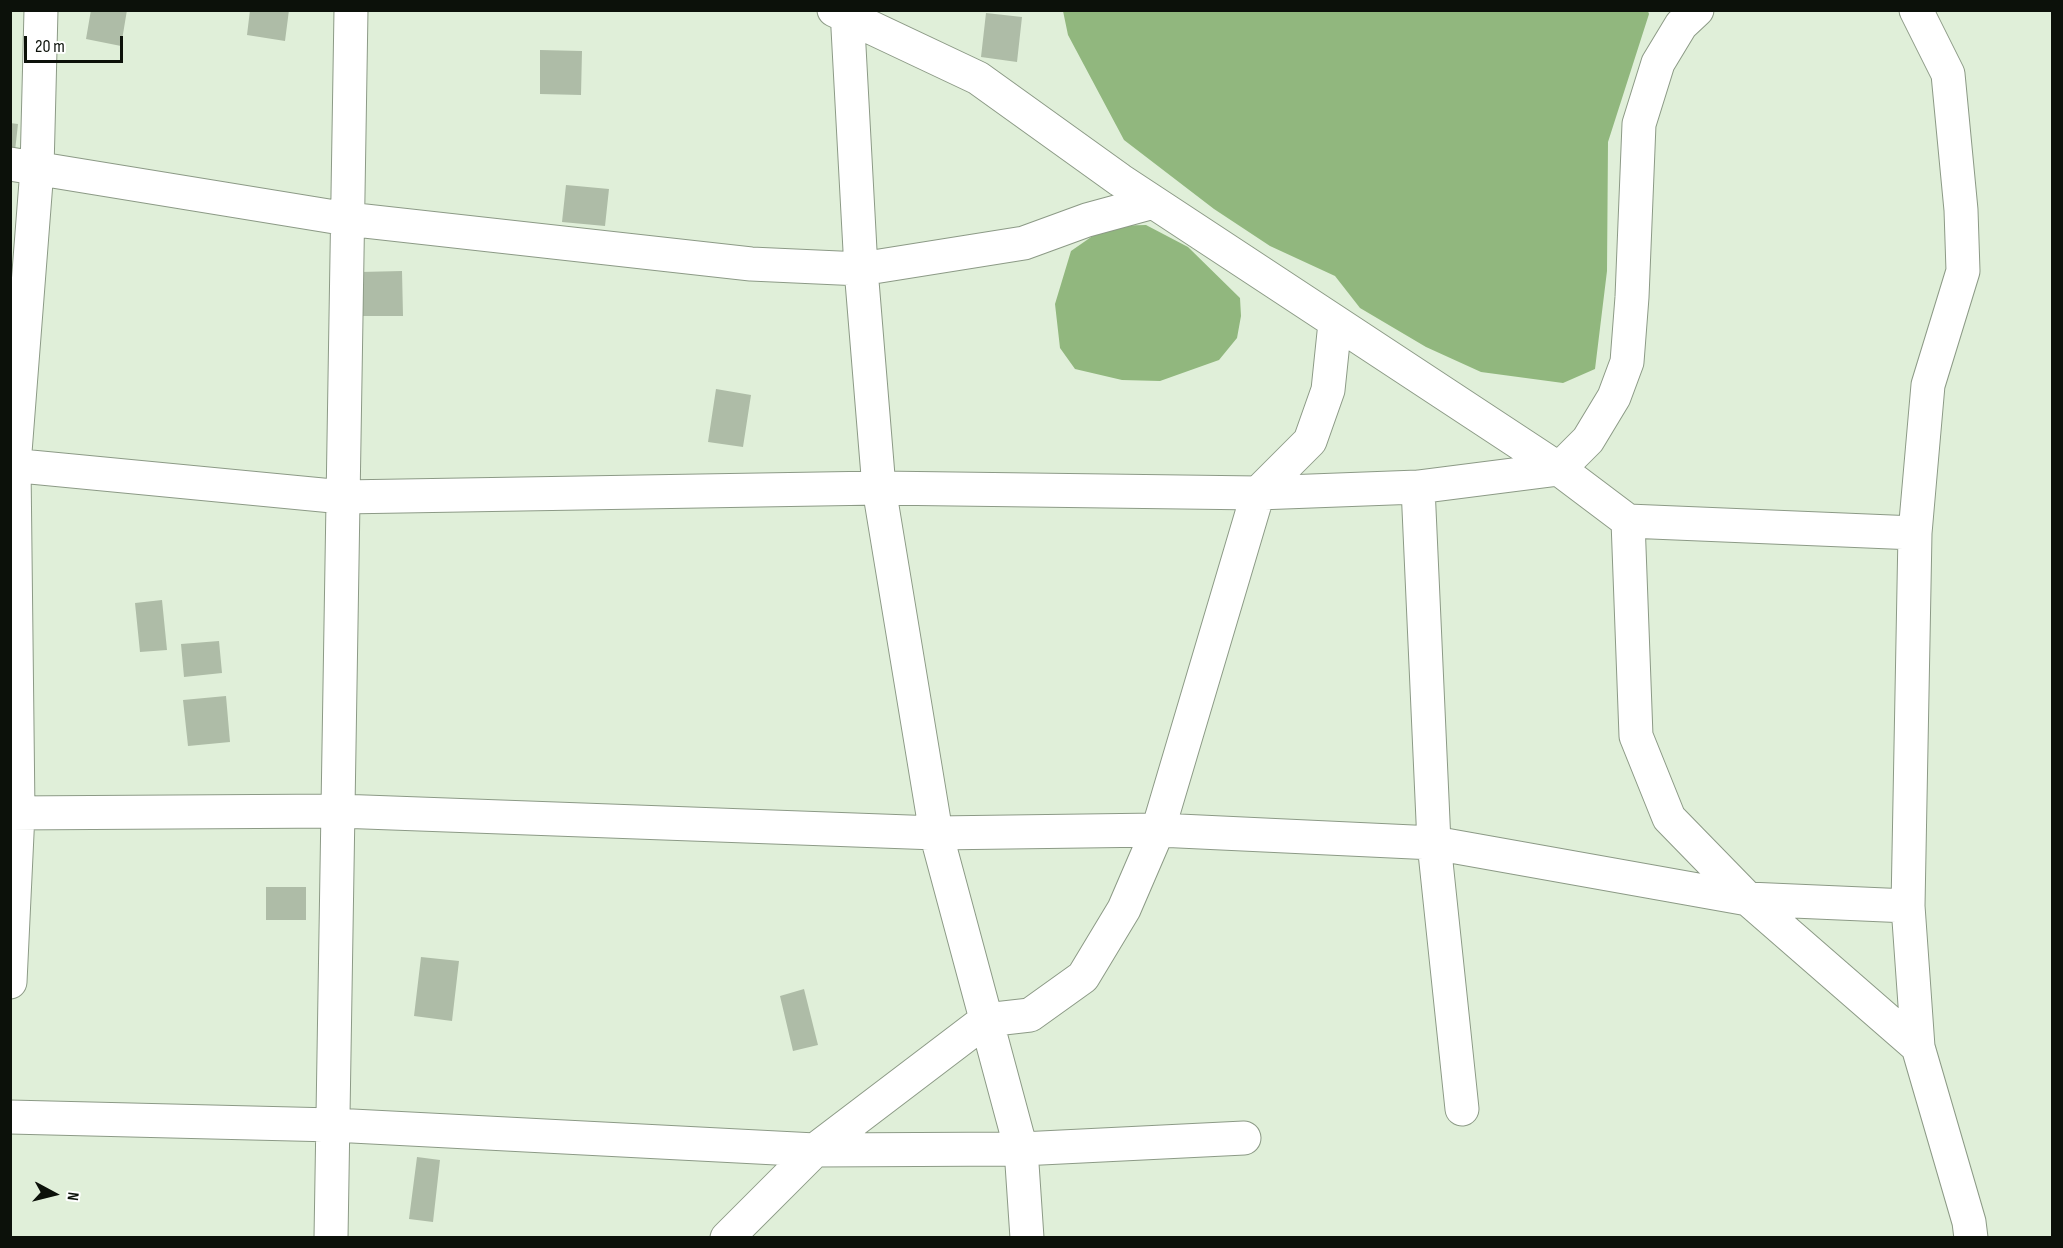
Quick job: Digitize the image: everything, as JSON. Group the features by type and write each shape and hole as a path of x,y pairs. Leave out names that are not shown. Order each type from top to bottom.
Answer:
{"street":[{"path":"10,982 14,813 12,465 24,167 41,10"},
{"path":"331,1238 351,10"},
{"path":"12,465 343,497 879,488 1258,493 1418,487 1559,468 1588,440 1614,397 1627,362 1639,124 1658,63 1681,26 1697,10"},
{"path":"1916,10 1948,75 1962,210 1963,271 1928,385 1915,533 1908,906 1918,1047 1969,1222 1971,1238"},
{"path":"1027,1238 1021,1149 936,833 879,488 843,13 978,78 1120,180 1559,468 1628,521 1915,533"},
{"path":"24,167 347,219 751,264 861,269 1024,243 1087,220 1153,202"},
{"path":"727,1238 816,1150 986,1020 1030,1015 1083,977 1124,909 1158,830 1258,493 1310,441 1328,390 1335,323"},
{"path":"1418,487 1434,843 1462,1109"},
{"path":"1628,521 1636,736 1669,818 1748,899 1918,1047"},
{"path":"14,813 338,811 936,833 1158,830 1434,843 1748,899 1908,906"},
{"path":"10,1118 333,1125 816,1150 1021,1149 1244,1137"}],"shaded area":[{"path":"1063,11 1648,11 1649,14 1608,142 1607,271 1595,369 1563,383 1481,372 1426,347 1360,308 1335,276 1270,246 1214,209 1124,140 1068,35"},
{"path":"1146,225 1188,247 1240,298 1241,316 1237,338 1219,360 1160,381 1122,380 1075,369 1060,348 1055,304 1071,251 1107,226"}],"building":[{"path":"91,10 127,10 121,46 86,39"},
{"path":"250,10 289,10 285,41 247,35"},
{"path":"986,13 1022,17 1017,62 981,57"},
{"path":"540,50 582,51 581,95 540,94"},
{"path":"10,123 18,124 15,151 10,151"},
{"path":"566,185 609,189 605,226 562,222"},
{"path":"402,271 403,316 361,316 360,272"},
{"path":"716,389 751,395 743,447 708,442"},
{"path":"162,600 167,650 140,652 135,603"},
{"path":"219,641 222,673 184,677 181,644"},
{"path":"226,696 230,742 188,746 183,700"},
{"path":"266,887 306,887 306,920 266,920"},
{"path":"421,957 459,961 452,1021 414,1016"},
{"path":"804,989 818,1045 793,1051 780,996"},
{"path":"417,1157 440,1160 433,1222 409,1219"}]}
